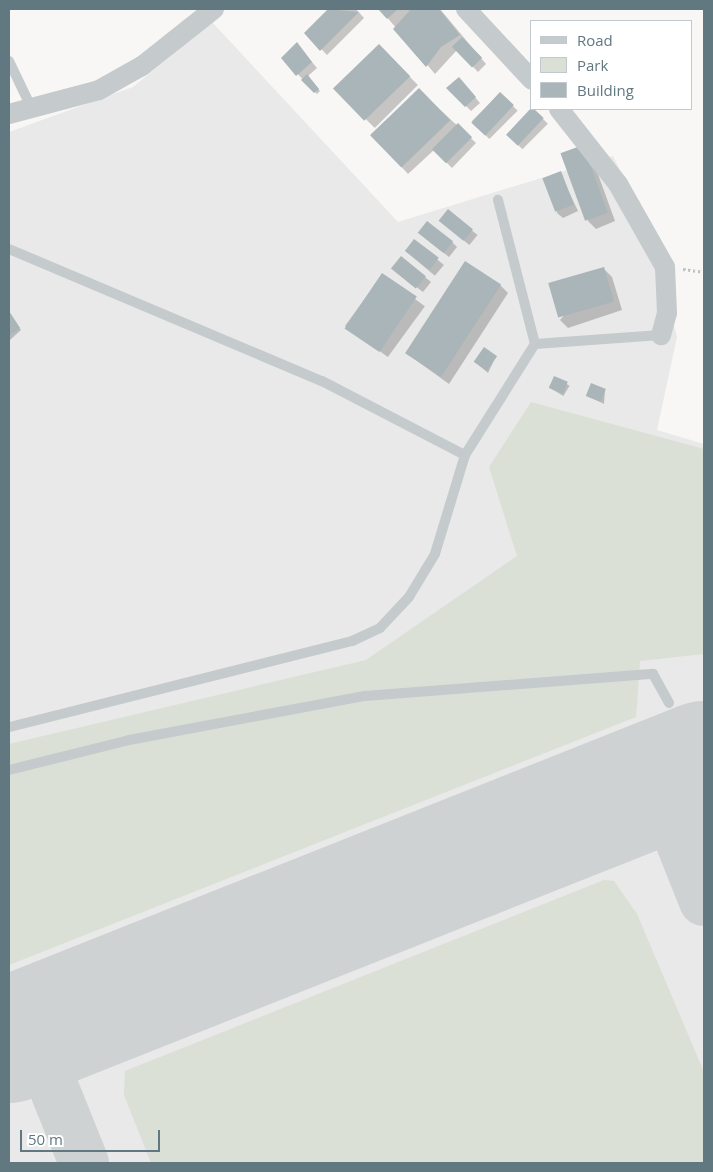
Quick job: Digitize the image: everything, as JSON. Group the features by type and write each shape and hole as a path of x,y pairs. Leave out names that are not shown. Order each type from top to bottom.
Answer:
{"street":[{"path":"9,114 99,90 142,66 214,9"},
{"path":"466,9 530,78"},
{"path":"560,110 618,184 665,267 667,313 661,335"}],"lane":[{"path":"9,61 31,107"},
{"path":"9,727 342,644 380,628 409,597 435,554 466,455 535,344 498,200"},
{"path":"9,249 322,381 466,455"},
{"path":"535,344 661,335"},
{"path":"9,770 129,740 365,696 653,674 669,703"}],"shaded area":[{"path":"212,22 398,222 613,156 650,229 677,337 657,430 704,444 704,1163 9,1163 9,132 133,87"}],"green space":[{"path":"531,402 704,449 704,654 640,661 636,717 9,965 9,744 366,660 517,556 489,467"},
{"path":"604,880 614,881 637,914 704,1072 704,1163 151,1163 124,1095 125,1071"}],"building":[{"path":"328,9 359,12 320,51 304,33"},
{"path":"378,9 398,9 387,19"},
{"path":"411,9 439,9 460,35 441,47 426,67 393,29"},
{"path":"462,37 482,58 472,68 452,47"},
{"path":"297,42 312,62 296,76 281,58"},
{"path":"379,44 410,76 364,121 333,88"},
{"path":"307,74 319,89 314,93 301,80"},
{"path":"459,77 476,97 465,107 446,88"},
{"path":"419,88 450,120 401,168 370,135"},
{"path":"500,92 514,105 485,136 471,123"},
{"path":"530,109 535,110 544,118 518,146 506,135"},
{"path":"458,123 472,137 446,163 432,149"},
{"path":"583,145 608,213 585,221 560,153"},
{"path":"561,171 574,205 555,212 542,178"},
{"path":"448,209 473,229 463,241 439,221"},
{"path":"427,221 453,241 444,253 418,233"},
{"path":"414,239 439,258 430,270 405,251"},
{"path":"401,256 426,276 416,289 391,268"},
{"path":"465,261 501,284 441,377 405,353"},
{"path":"604,267 614,302 558,318 548,283"},
{"path":"382,273 417,296 379,352 345,329"},
{"path":"9,311 20,328 9,336"},
{"path":"484,347 497,356 487,371 474,362"},
{"path":"554,376 568,382 563,394 549,388"},
{"path":"591,383 606,389 601,402 586,396"}],"taxiway":[{"path":"657,783 704,901"},
{"path":"31,1031 84,1163"}],"runway":[{"path":"9,1040 704,764"}]}
